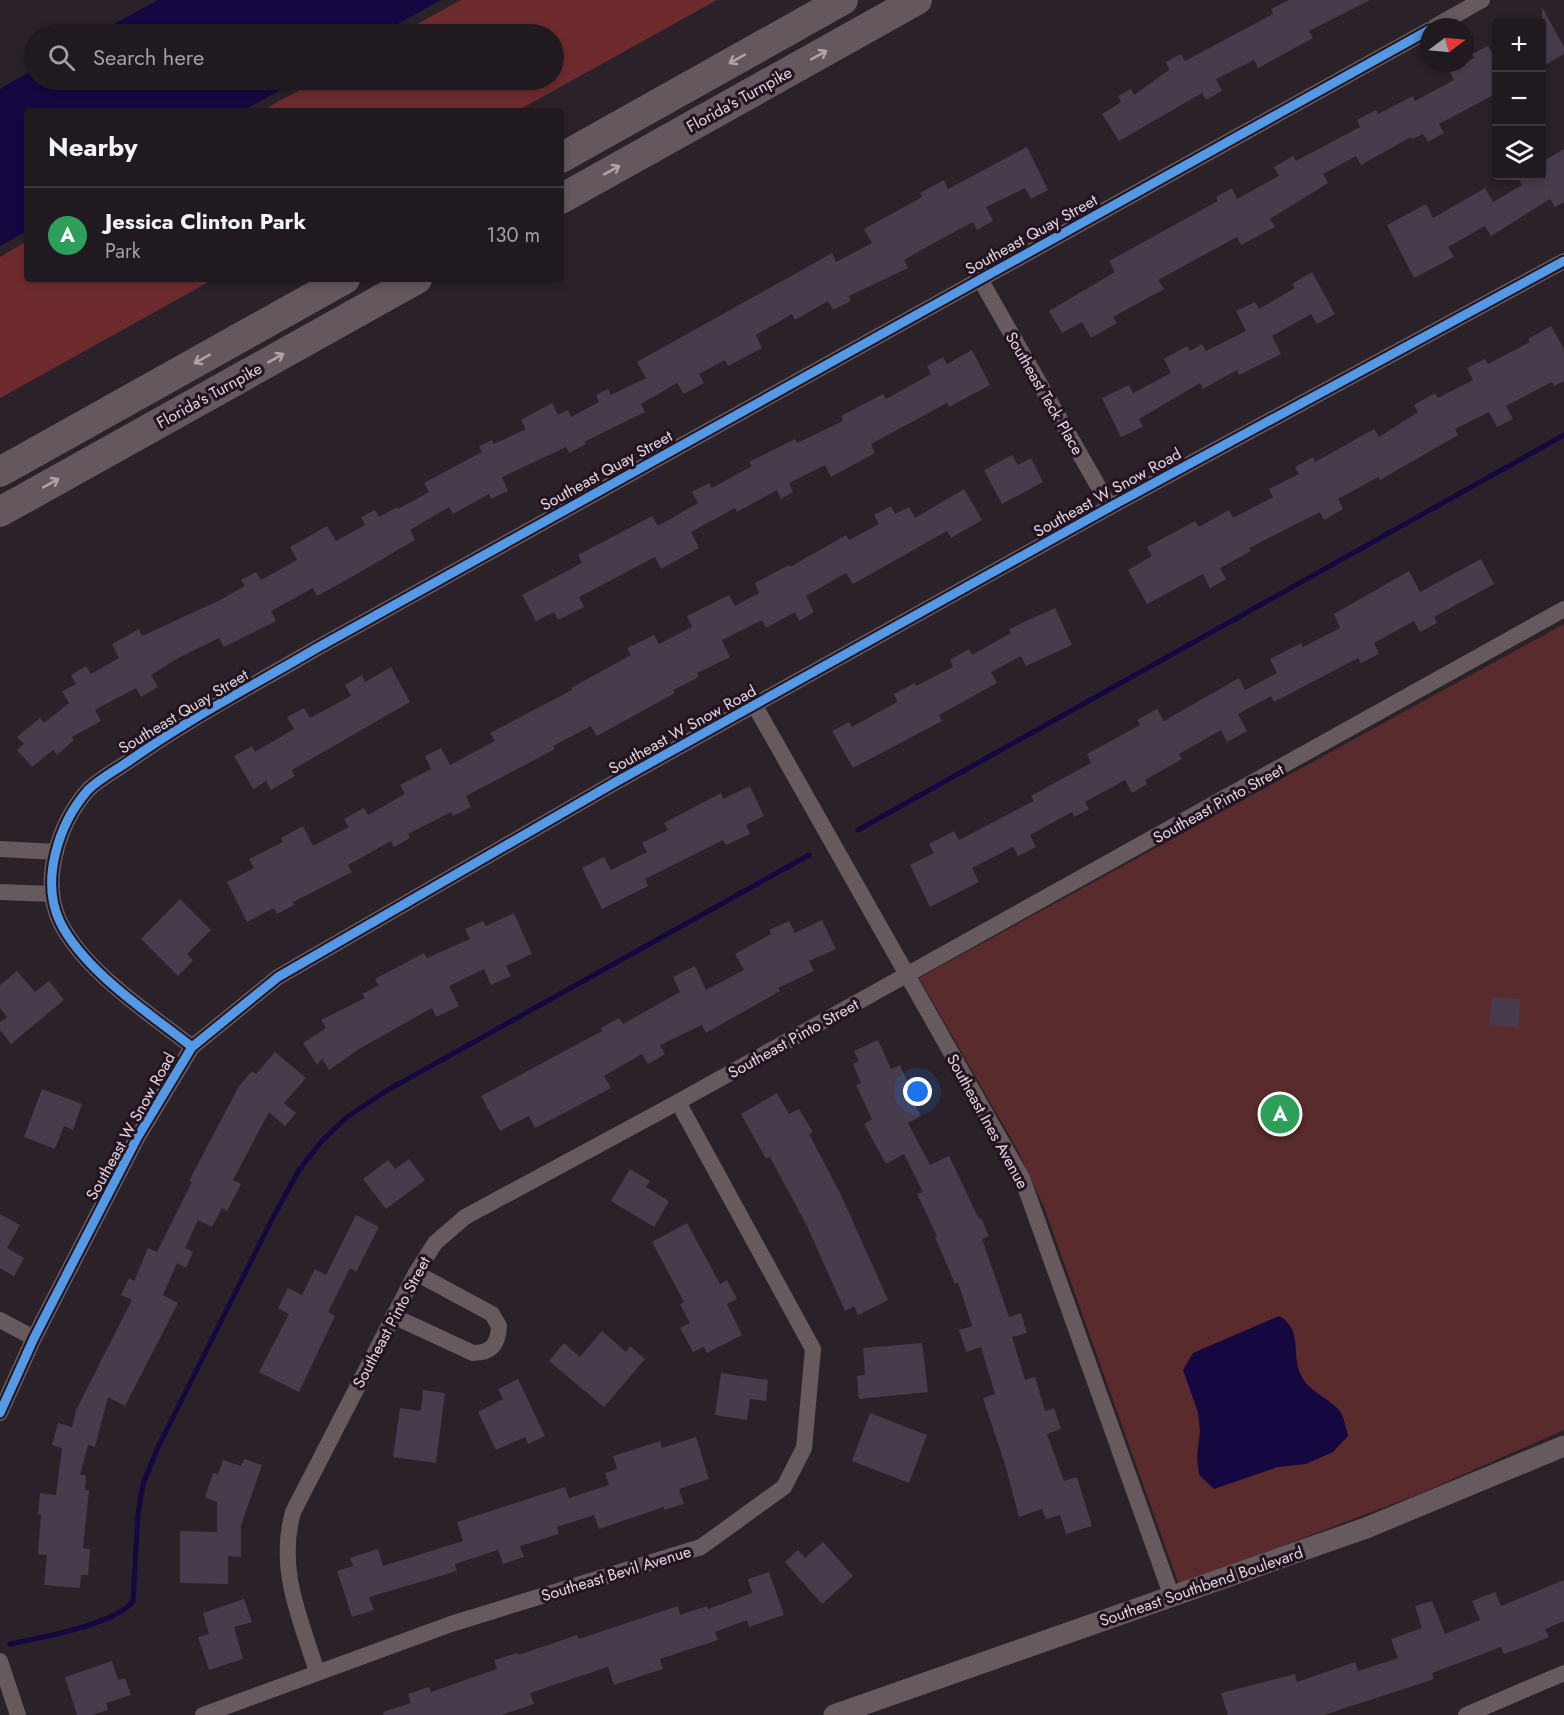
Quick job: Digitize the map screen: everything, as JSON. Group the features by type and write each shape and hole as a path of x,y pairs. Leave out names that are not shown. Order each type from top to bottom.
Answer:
{"highway":[{"path":"564,156 843,0"},
{"name":"Florida's Turnpike","path":"564,197 917,0"},
{"path":"0,472 340,282"},
{"name":"Florida's Turnpike","path":"0,512 412,282"}],"street":[{"path":"1450,18 1482,0"},
{"name":"Southeast Quay Street","path":"192,1047 98,970 60,921 52,894 56,852 61,832 74,809 90,788 148,747 316,648 1420,35"},
{"name":"Southeast W Snow Road","path":"0,1413 34,1338 137,1138 192,1047 278,978 614,783 1110,507 1564,261"},
{"name":"Southeast Teck Place","path":"980,279 1110,507"},
{"name":"Southeast Pinto Street","path":"317,1672 290,1584 286,1550 293,1512 416,1273 435,1243 465,1217 678,1102 1564,609"},
{"name":"Southeast Ines Avenue","path":"755,706 1022,1178 1172,1597"},
{"path":"0,849 56,852"},
{"path":"0,892 52,894"},
{"name":"Southeast Bevil Avenue","path":"203,1715 451,1624 701,1547 784,1487 804,1448 813,1349 678,1102"},
{"path":"393,1316 473,1353 486,1352 495,1345 499,1326 492,1314 416,1273"},
{"path":"0,1320 34,1338"},
{"name":"Southeast Southbend Boulevard","path":"834,1715 1366,1528 1564,1446"},
{"path":"0,1661 18,1715"},
{"path":"1466,1715 1564,1673"}],"shaded area":[{"path":"158,0 441,0 398,24 114,24"},
{"path":"461,0 717,0 564,85 564,24 417,24"},
{"path":"24,75 24,90 281,90 248,108 24,108 24,233 0,246 0,89"},
{"path":"300,90 555,90 522,108 267,108"},
{"path":"24,243 24,282 209,282 0,398 0,257"},
{"path":"1564,624 1564,1430 1419,1494 1179,1585 1044,1207 1017,1149 919,978"},
{"path":"1279,1316 1292,1329 1297,1362 1303,1379 1310,1388 1339,1410 1348,1436 1333,1452 1306,1464 1278,1467 1214,1489 1199,1475 1198,1412 1183,1370 1193,1353"}],"building":[{"path":"1289,0 1370,0 1309,31 1313,38 1258,68 1254,60 1216,79 1222,91 1206,100 1202,93 1119,141 1102,114 1121,102 1118,96 1131,89 1134,95 1169,70 1166,62 1181,54 1185,61 1273,14 1271,9"},
{"path":"1542,7 1564,47 1564,54 1546,65 1546,18 1542,18"},
{"path":"1488,46 1492,53 1492,96 1439,124 1444,133 1428,142 1423,134 1412,139 1411,137 1361,165 1356,156 1323,174 1328,183 1270,219 1275,227 1241,245 1237,237 1158,280 1164,289 1113,317 1117,323 1091,338 1082,322 1062,333 1049,311 1115,272 1109,261 1218,201 1216,197 1232,188 1237,199 1279,176 1274,167 1293,156 1296,161 1360,127 1357,120 1376,110 1378,114 1413,96 1415,101 1454,80 1450,72 1474,72 1474,53"},
{"path":"1027,147 1048,190 1031,199 1025,188 986,207 993,221 977,230 973,222 930,245 904,260 908,268 849,296 851,301 833,310 828,301 795,320 792,314 756,335 762,348 728,366 725,360 699,374 704,383 684,394 677,383 641,404 645,412 584,442 586,444 569,453 566,447 502,477 508,491 491,499 489,494 453,514 449,507 410,530 415,540 317,596 313,588 271,611 276,621 224,647 219,638 178,658 151,675 158,687 141,697 136,688 95,710 101,721 72,737 74,740 57,755 53,750 32,767 17,750 24,744 17,737 40,718 44,723 69,703 62,691 76,684 71,675 86,666 91,674 119,658 112,644 139,629 142,636 220,600 245,586 241,580 256,572 261,580 297,560 290,547 327,526 336,541 365,525 361,517 375,510 379,517 397,507 398,509 429,492 424,483 482,452 479,446 492,440 494,444 526,429 521,420 552,403 558,415 568,410 571,417 599,402 596,395 608,389 611,395 646,378 637,362 832,253 836,262 872,243 864,229 922,197 920,193 944,180 948,189"},
{"path":"1564,149 1564,202 1555,207 1550,199 1491,236 1485,226 1448,247 1454,257 1414,278 1387,225 1426,204 1433,218 1485,188 1493,202 1522,185 1519,180 1546,180 1546,160"},
{"path":"1312,272 1335,314 1317,324 1311,314 1272,336 1281,354 1239,375 1237,370 1203,389 1200,383 1139,419 1143,427 1121,437 1102,398 1129,385 1133,393 1171,373 1164,359 1187,346 1190,351 1202,344 1206,351 1246,331 1236,311 1255,302 1259,309 1295,288 1292,284"},
{"path":"1551,326 1564,349 1564,381 1554,386 1552,382 1506,406 1513,419 1497,427 1489,412 1455,429 1458,435 1380,480 1378,477 1338,499 1343,509 1324,520 1320,512 1249,548 1251,551 1220,568 1226,579 1210,588 1203,574 1147,604 1128,570 1152,556 1147,547 1195,521 1199,527 1229,510 1233,518 1273,497 1269,489 1299,474 1295,467 1313,457 1315,462 1374,429 1379,437 1418,412 1414,405 1435,393 1438,398 1473,380 1467,368 1485,359 1488,364 1530,342 1528,339"},
{"path":"972,350 990,385 949,407 947,403 871,444 875,453 831,477 825,465 789,483 793,492 781,499 777,490 737,512 735,508 691,532 699,548 661,569 655,557 579,597 584,607 558,620 554,612 536,621 522,595 582,563 578,555 652,516 658,526 698,503 692,492 709,483 712,488 752,466 749,462 795,439 797,443 843,421 841,416 883,394 886,399 931,374 927,366 943,357 947,364"},
{"path":"1012,455 1018,465 1031,458 1043,482 1002,504 984,470"},
{"path":"964,489 982,520 951,538 947,531 853,584 846,573 806,596 814,612 799,621 795,612 766,628 762,620 722,640 730,657 697,673 699,677 673,690 675,693 597,736 591,726 553,746 555,749 466,796 471,807 453,816 451,812 408,834 410,838 394,847 391,841 348,865 352,872 293,902 294,905 277,914 274,908 247,922 227,882 254,868 249,859 283,842 281,838 303,826 313,846 349,827 344,819 364,808 368,815 405,794 400,785 431,769 425,756 441,748 450,765 495,741 490,733 572,690 571,688 631,655 627,648 654,635 659,644 692,627 687,616 729,595 735,606 759,593 755,583 789,565 790,567 846,535 849,540 879,524 874,515 891,506 895,514 909,507 915,518"},
{"path":"1481,559 1494,584 1434,617 1437,623 1420,632 1414,621 1374,643 1379,654 1361,663 1358,658 1274,702 1271,696 1238,714 1247,731 1227,742 1221,730 1179,754 1182,759 1145,780 1147,784 1132,793 1125,780 1085,802 1089,809 1074,817 1072,812 1030,835 1036,847 1018,856 1013,847 972,868 979,882 930,907 910,865 934,853 929,844 954,831 959,840 1034,801 1031,796 1091,763 1087,754 1140,725 1137,720 1157,709 1164,721 1239,678 1245,690 1277,673 1270,659 1301,643 1303,647 1340,628 1334,614 1409,571 1420,592"},
{"path":"1055,608 1072,645 1026,666 1021,656 991,672 997,683 939,715 942,721 853,768 832,731 849,722 852,727 897,702 894,694 915,683 916,686 953,667 950,660 969,649 972,655 1011,633 1009,629"},
{"path":"391,667 410,702 292,770 295,776 271,790 266,781 253,789 234,756 252,746 255,752 294,729 287,717 304,708 310,718 351,696 345,685 362,675 365,682"},
{"path":"750,786 764,816 746,825 750,834 726,845 723,840 645,879 648,886 602,909 582,868 604,857 611,870 647,852 642,843 668,830 664,823 721,793 723,799"},
{"path":"180,899 211,930 187,954 193,960 178,976 141,939"},
{"path":"514,913 532,954 506,966 511,976 491,985 484,969 449,986 459,1006 436,1017 432,1008 359,1049 329,1070 322,1059 317,1065 303,1043 326,1028 321,1020 365,998 362,994 379,985 375,979 424,953 427,958 470,939 465,929 483,921 486,926"},
{"path":"822,920 836,949 809,961 814,971 778,988 780,991 706,1033 702,1025 660,1045 665,1054 648,1064 642,1054 604,1076 611,1088 535,1128 529,1116 500,1131 481,1096 602,1031 601,1028 619,1018 623,1024 680,992 673,977 695,966 706,990 744,970 735,954 771,934 769,930 789,921 795,933"},
{"path":"17,971 35,992 49,981 64,1000 11,1044 0,1030 0,1022 7,1017 0,1008 0,985"},
{"path":"1492,997 1521,999 1518,1027 1489,1025"},
{"path":"878,1040 891,1069 900,1065 908,1083 904,1084 921,1116 908,1123 930,1165 949,1156 989,1236 982,1239 1009,1317 1021,1313 1027,1333 1012,1337 1025,1380 1035,1377 1045,1411 1054,1408 1061,1429 1047,1434 1064,1481 1077,1477 1092,1526 1066,1534 1060,1515 1046,1519 1042,1509 1019,1517 1005,1464 983,1398 995,1394 981,1347 966,1352 959,1330 972,1326 958,1282 955,1284 935,1237 937,1236 917,1194 923,1192 904,1154 886,1164 864,1124 872,1119 856,1085 861,1083 853,1064 859,1061 854,1051"},
{"path":"275,1052 306,1078 284,1103 296,1113 285,1126 269,1112 233,1180 241,1184 227,1211 222,1208 212,1227 198,1220 185,1248 193,1252 186,1268 177,1263 163,1295 178,1303 125,1406 108,1397 95,1447 88,1445 80,1475 86,1475 85,1490 89,1490 83,1548 90,1549 88,1575 81,1575 80,1588 44,1585 47,1555 38,1554 41,1515 38,1514 40,1493 56,1495 62,1448 52,1445 58,1423 72,1427 76,1410 132,1300 121,1295 129,1278 134,1281 148,1248 157,1252 192,1182 189,1181 239,1086 252,1071 256,1074"},
{"path":"42,1089 82,1104 73,1130 64,1126 55,1149 24,1137"},
{"path":"777,1093 789,1114 799,1109 813,1132 809,1134 841,1195 888,1300 858,1315 854,1306 845,1311 807,1226 770,1157 766,1159 741,1114"},
{"path":"409,1159 425,1180 386,1209 363,1179 388,1160 395,1169"},
{"path":"630,1169 650,1181 646,1187 669,1201 654,1227 611,1201"},
{"path":"0,1214 20,1225 7,1248 24,1258 14,1276 0,1268"},
{"path":"356,1215 379,1227 356,1272 350,1268 328,1312 335,1316 299,1392 259,1372 289,1314 278,1308 288,1288 302,1295 315,1269 326,1275"},
{"path":"687,1223 720,1284 727,1280 737,1299 727,1304 742,1335 707,1353 704,1347 693,1352 680,1328 690,1323 680,1304 684,1302 652,1242"},
{"path":"602,1331 626,1352 630,1346 645,1359 604,1407 549,1361 564,1343 580,1357"},
{"path":"922,1343 928,1392 859,1399 857,1376 865,1375 863,1348"},
{"path":"721,1373 768,1380 766,1401 750,1399 747,1420 715,1415"},
{"path":"518,1379 545,1436 528,1444 525,1437 496,1450 478,1412 503,1399 498,1389"},
{"path":"423,1390 445,1393 436,1463 393,1457 400,1408 421,1411"},
{"path":"870,1413 927,1435 909,1483 852,1461"},
{"path":"696,1437 709,1479 679,1489 684,1504 664,1510 664,1507 599,1529 594,1515 557,1527 559,1534 520,1546 524,1557 503,1564 498,1550 455,1564 457,1571 369,1597 374,1610 352,1617 337,1571 353,1566 350,1558 378,1549 383,1566 463,1541 457,1522 565,1487 569,1498 609,1485 605,1473 617,1469 613,1456 660,1441 662,1448"},
{"path":"244,1459 262,1465 241,1525 241,1557 228,1556 228,1584 180,1583 180,1531 217,1532 217,1502 205,1497 213,1473 218,1474 223,1460 241,1466"},
{"path":"823,1542 853,1576 822,1604 785,1562 798,1550 805,1558"},
{"path":"769,1572 784,1615 749,1627 747,1620 715,1632 718,1640 660,1659 663,1669 614,1685 608,1667 530,1693 534,1704 501,1715 384,1715 383,1712 411,1703 408,1694 429,1687 431,1692 497,1669 494,1660 517,1653 518,1655 577,1635 579,1639 678,1606 680,1615 707,1606 708,1609 752,1593 748,1579"},
{"path":"1564,1580 1564,1621 1545,1629 1549,1637 1532,1644 1504,1654 1501,1647 1432,1673 1434,1679 1324,1715 1228,1715 1221,1693 1295,1674 1297,1682 1355,1662 1358,1671 1398,1658 1391,1639 1422,1628 1415,1606 1432,1601 1445,1634 1480,1620 1472,1601 1495,1592 1501,1606"},
{"path":"244,1599 252,1622 234,1627 243,1659 209,1670 198,1637 209,1634 203,1613"},
{"path":"112,1661 118,1680 125,1678 131,1695 106,1703 108,1710 92,1715 77,1715 65,1677"}],"waterway":[{"path":"858,830 1564,435"},
{"path":"10,1644 95,1623 111,1617 133,1601 138,1514 143,1484 159,1445 272,1219 299,1170 322,1141 347,1117 386,1091 809,855"}],"cycle path":[{"path":"192,1047 101,975 71,940 60,922 54,906 52,870 61,835 78,803 92,786 174,731 317,648 1420,35"},
{"path":"0,1413 34,1338 137,1138 192,1047 278,977 614,783 1110,507 1564,261"}],"place":[{"name":"Jessica Clinton Park","path":"1280,1114"}]}
